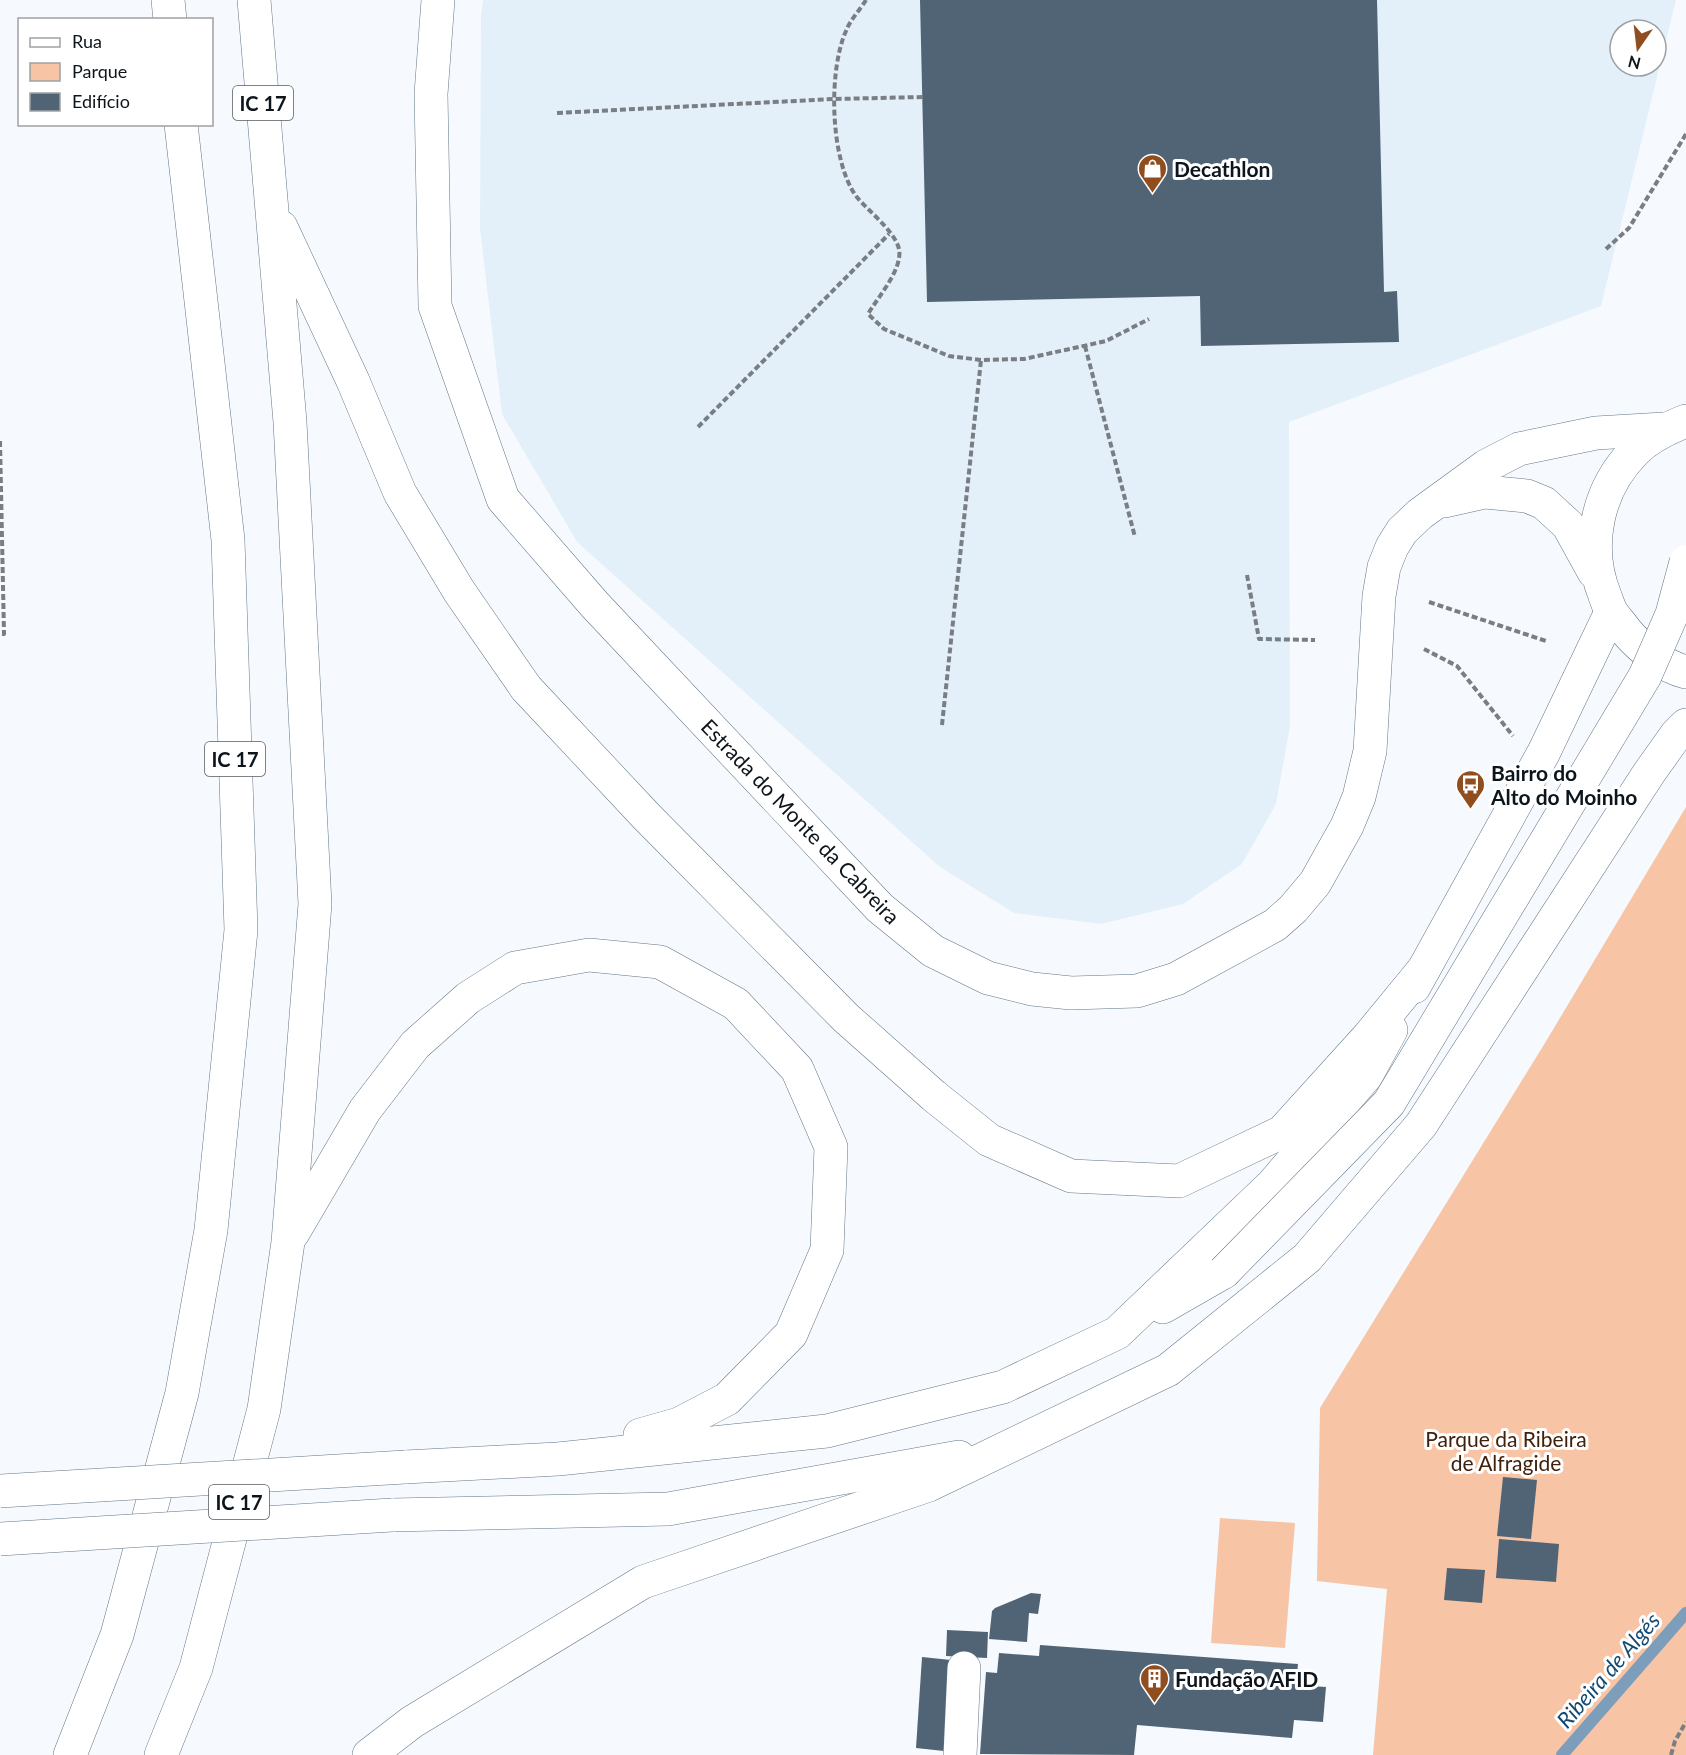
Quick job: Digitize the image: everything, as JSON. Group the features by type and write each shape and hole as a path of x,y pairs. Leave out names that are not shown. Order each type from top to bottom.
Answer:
{"main road":[{"path":"168,0 170,18"},
{"name":"IC 17","path":"161,1755 196,1668 264,1409 288,1242 315,904 290,422 254,0"},
{"name":"Estrada do Monte da Cabreira","path":"438,0 431,94 435,306 503,499 595,605 880,908 933,951 988,978 1032,989 1071,993 1137,991 1176,979 1275,925 1293,909 1315,883 1347,826 1359,797 1370,751 1379,596 1384,567 1402,531 1420,514 1486,466 1519,449 1596,433 1675,425"},
{"name":"IC 17","path":"70,1755 117,1635 182,1392 211,1230 241,930 228,540 181,126"},
{"path":"272,207 353,381 400,493 459,591 526,688 647,817 846,1018 934,1096 989,1140 1071,1176 1179,1181 1282,1132 1369,1036 1424,969"},
{"path":"1675,425 1635,450 1614,477 1600,509 1594,544 1598,579 1611,612 1639,645 1675,669 1686,672"},
{"name":"Estrada do Monte da Cabreira","path":"1436,504 1485,492 1527,496 1544,502 1568,525 1598,579"},
{"path":"0,1491 558,1459 827,1431 1003,1387 1117,1333 1224,1272 1389,1103 1645,676 1672,614 1686,562"},
{"path":"1117,1333 1272,1185 1366,1076 1544,752 1611,612"},
{"path":"369,1755 412,1722 643,1582 929,1485 1168,1370 1307,1258 1421,1125 1649,773 1676,735 1686,725"},
{"path":"288,1242 365,1110 415,1045 468,998 515,968 589,955 660,962 736,1004 797,1069 831,1147 827,1250 792,1334 727,1398 679,1424 558,1459"},
{"path":"0,1539 392,1515 668,1509 1003,1449"},
{"path":"960,1755 964,1668"}],"path":[{"path":"866,0 846,30 834,79 834,99 840,160 855,194 890,234 899,249 897,268 868,314 884,329 949,356 981,360 1024,359 1106,341 1149,319"},
{"path":"557,113 834,99 923,97"},
{"path":"1606,249 1629,228 1686,134"},
{"path":"698,427 890,234"},
{"path":"1085,346 1135,537"},
{"path":"942,725 981,360"},
{"path":"0,441 4,634 0,634"},
{"path":"1247,575 1258,639 1315,640"},
{"path":"1429,602 1546,641"},
{"path":"1424,649 1457,666 1514,736"},
{"path":"1671,1755 1675,1741 1686,1722"}],"shaded area":[{"path":"483,0 1676,0 1668,33 1668,18 1608,18 1608,78 1657,78 1601,306 1289,422 1290,726 1276,804 1242,864 1183,904 1101,924 1014,913 940,867 577,542 502,414 480,229"}],"green space":[{"name":"Parque da Ribeira de Alfragide","path":"1686,807 1686,1755 1373,1755 1387,1589 1317,1581 1320,1408 1545,1043"},
{"path":"1220,1518 1295,1523 1285,1648 1211,1643"}],"building":[{"name":"Decathlon","path":"920,0 1377,0 1384,292 1397,291 1399,342 1201,346 1200,296 927,302"},
{"path":"1503,1477 1537,1480 1531,1539 1497,1536"},
{"path":"1499,1539 1559,1544 1556,1582 1496,1578"},
{"path":"1447,1568 1485,1570 1482,1603 1444,1600"},
{"path":"1031,1593 1041,1594 1038,1614 1029,1613 1027,1642 989,1639 992,1611"},
{"path":"947,1630 988,1632 987,1658 946,1656"},
{"name":"Fundação AFID","path":"1040,1645 1298,1664 1296,1685 1326,1687 1323,1722 1294,1720 1292,1738 1137,1725 1134,1755 980,1754 986,1672 997,1673 999,1653 1039,1656"},
{"path":"922,1657 951,1660 944,1751 916,1748"}],"waterway":[{"name":"Ribeira de Algés","path":"1562,1755 1686,1613"}],"place":[{"name":"Decathlon","path":"1153,194"},
{"name":"Bairro do Alto do Moinho","path":"1470,810"},
{"name":"Fundação AFID","path":"1154,1704"}]}
